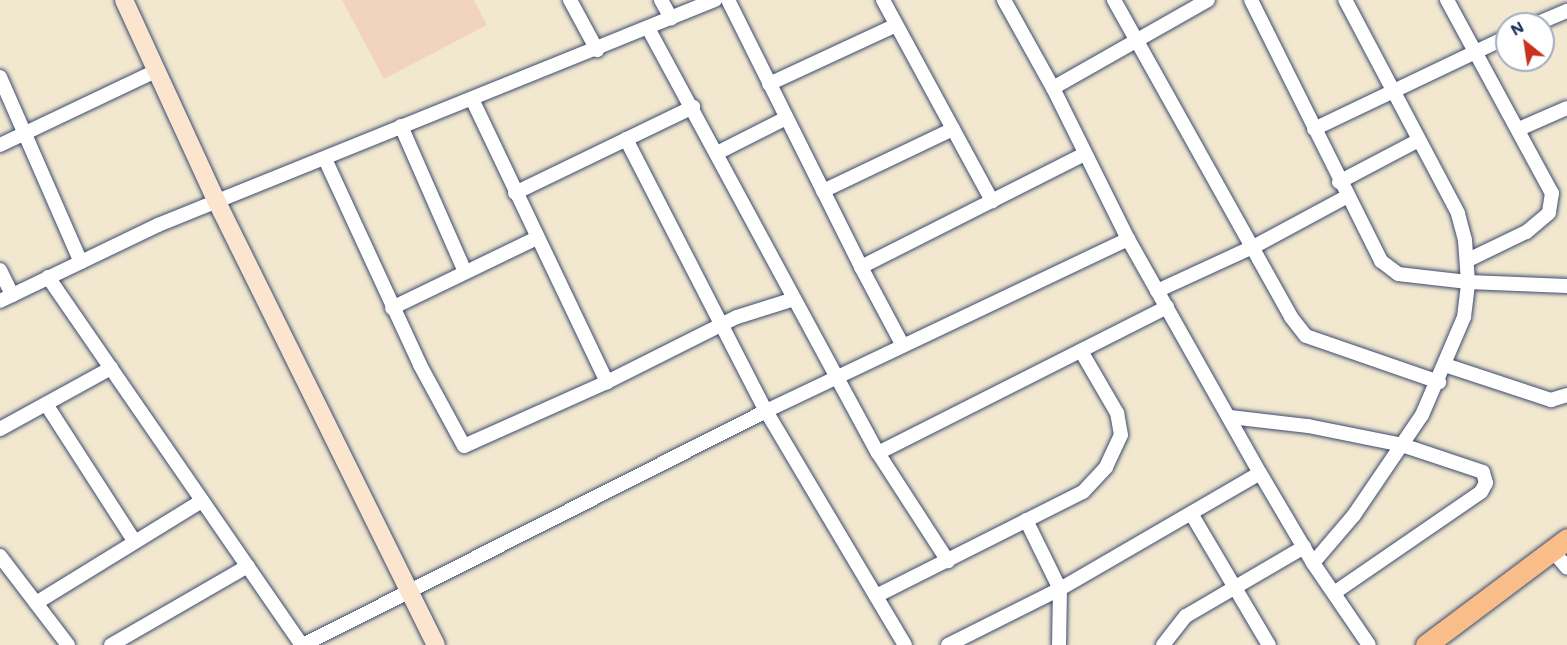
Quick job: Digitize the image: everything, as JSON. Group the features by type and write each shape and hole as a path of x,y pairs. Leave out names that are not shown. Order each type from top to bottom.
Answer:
{"main road":[{"path":"1426,645 1559,545"}],"street":[{"path":"124,0 217,202 435,645"},
{"path":"570,0 597,50"},
{"path":"661,0 671,18"},
{"path":"0,270 6,298 217,202 401,126 597,50 715,0"},
{"path":"728,0 861,267 903,346"},
{"path":"882,0 992,201"},
{"path":"1004,0 1053,88 1128,239 1157,291 1313,563 1369,645"},
{"path":"1114,0 1255,246 1291,317 1306,336 1439,382"},
{"path":"1053,88 1208,0"},
{"path":"1251,0 1339,182 1381,261 1398,273 1468,282 1567,286"},
{"path":"1313,563 1354,515 1402,445 1439,382 1464,317 1468,282 1468,260 1458,213 1345,0"},
{"path":"1447,0 1552,193 1549,213 1526,232 1468,260"},
{"path":"769,84 896,25"},
{"path":"648,28 717,153 835,379 878,453 948,561"},
{"path":"1314,129 1392,89 1495,43"},
{"path":"0,145 156,71"},
{"path":"0,77 81,262"},
{"path":"472,99 607,382"},
{"path":"515,193 693,108"},
{"path":"1519,129 1567,108"},
{"path":"717,153 786,118"},
{"path":"401,126 465,272"},
{"path":"823,191 953,129"},
{"path":"626,139 766,411 905,645"},
{"path":"1339,182 1419,140"},
{"path":"861,267 1085,154"},
{"path":"325,159 392,308 464,447 607,382 720,325 794,299"},
{"path":"1157,291 1255,246 1347,197"},
{"path":"392,308 537,238"},
{"path":"48,277 302,645 408,589 766,411 1128,239"},
{"path":"878,453 1167,307"},
{"path":"876,596 1083,492 1106,468 1121,435 1117,413 1081,351"},
{"path":"1445,365 1551,400 1567,395"},
{"path":"0,429 111,368"},
{"path":"46,404 135,542"},
{"path":"1230,417 1308,426 1402,445 1483,472 1486,483 1480,492 1334,593"},
{"path":"948,645 1060,589 1192,515 1260,473"},
{"path":"36,603 202,501"},
{"path":"1192,515 1233,588 1269,645"},
{"path":"1026,520 1060,589 1059,645"},
{"path":"1559,545 1567,568"},
{"path":"1163,645 1186,616 1304,547"},
{"path":"0,556 68,645"},
{"path":"111,645 248,566"}],"shaded area":[{"path":"342,0 474,0 487,25 384,79"}]}
